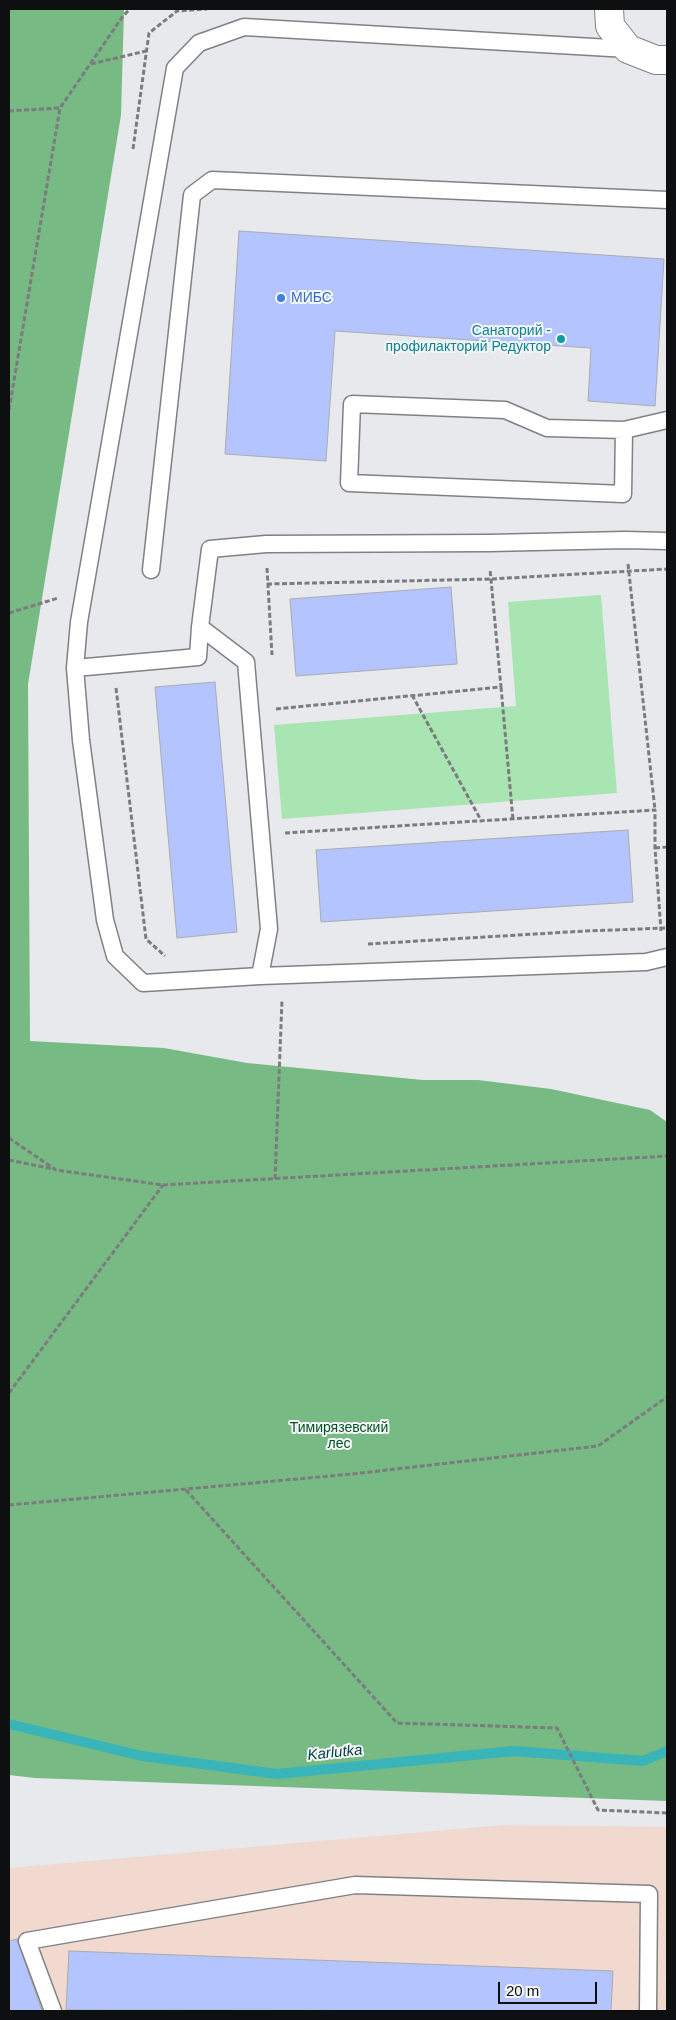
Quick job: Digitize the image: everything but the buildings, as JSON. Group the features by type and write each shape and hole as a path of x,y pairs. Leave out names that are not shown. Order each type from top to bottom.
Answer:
{"street":[{"path":"609,9 610,26 628,49 656,60 667,60"}],"lane":[{"path":"628,49 244,27 199,43 174,68 79,622 75,668 82,740 105,920 115,956 143,983 260,976 646,962 666,958"},
{"path":"151,570 192,195 212,180 667,200"},
{"path":"624,430 623,494 348,483 352,404 505,410 547,428 624,430 667,420"},
{"path":"75,668 198,657 210,548 266,544 667,541"},
{"path":"200,627 246,662 270,929 260,976"},
{"path":"53,2011 27,1941 356,1885 650,1894 648,2011"}],"path":[{"path":"9,410 60,108 130,9"},
{"path":"90,64 146,51"},
{"path":"9,111 60,108"},
{"path":"624,540 654,810 660,929 666,958"},
{"path":"489,543 513,820"},
{"path":"267,584 491,579 667,569"},
{"path":"9,613 63,596"},
{"path":"115,680 146,939 164,956 173,956"},
{"path":"268,710 502,688"},
{"path":"412,695 482,822"},
{"path":"278,834 654,810"},
{"path":"655,848 667,847"},
{"path":"360,945 584,931 667,928"},
{"path":"275,1179 283,976"},
{"path":"9,1138 56,1170"},
{"path":"9,1160 56,1170 163,1185 667,1156"},
{"path":"9,1393 163,1185"},
{"path":"9,1505 352,1474 598,1446 667,1397"},
{"path":"186,1489 397,1723 557,1728 598,1810 667,1813"}],"shaded area":[{"path":"504,1825 667,1827 667,1976 665,1977 667,1985 667,2011 9,2011 9,1868"}],"green space":[{"name":"Тимирязевский лес","path":"9,9 124,9 121,115 28,684 30,1041 164,1048 247,1063 423,1080 478,1080 551,1089 650,1110 667,1122 667,1801 35,1778 9,1775"},
{"path":"601,595 617,793 282,819 274,725 516,706 508,602"}],"waterway":[{"name":"Karlutka","path":"9,1724 142,1756 277,1774 514,1751 643,1761 667,1751"}],"place":[{"name":"МИБС","path":"281,298"},
{"name":"Санаторий - профилакторий Редуктор","path":"561,339"}]}
